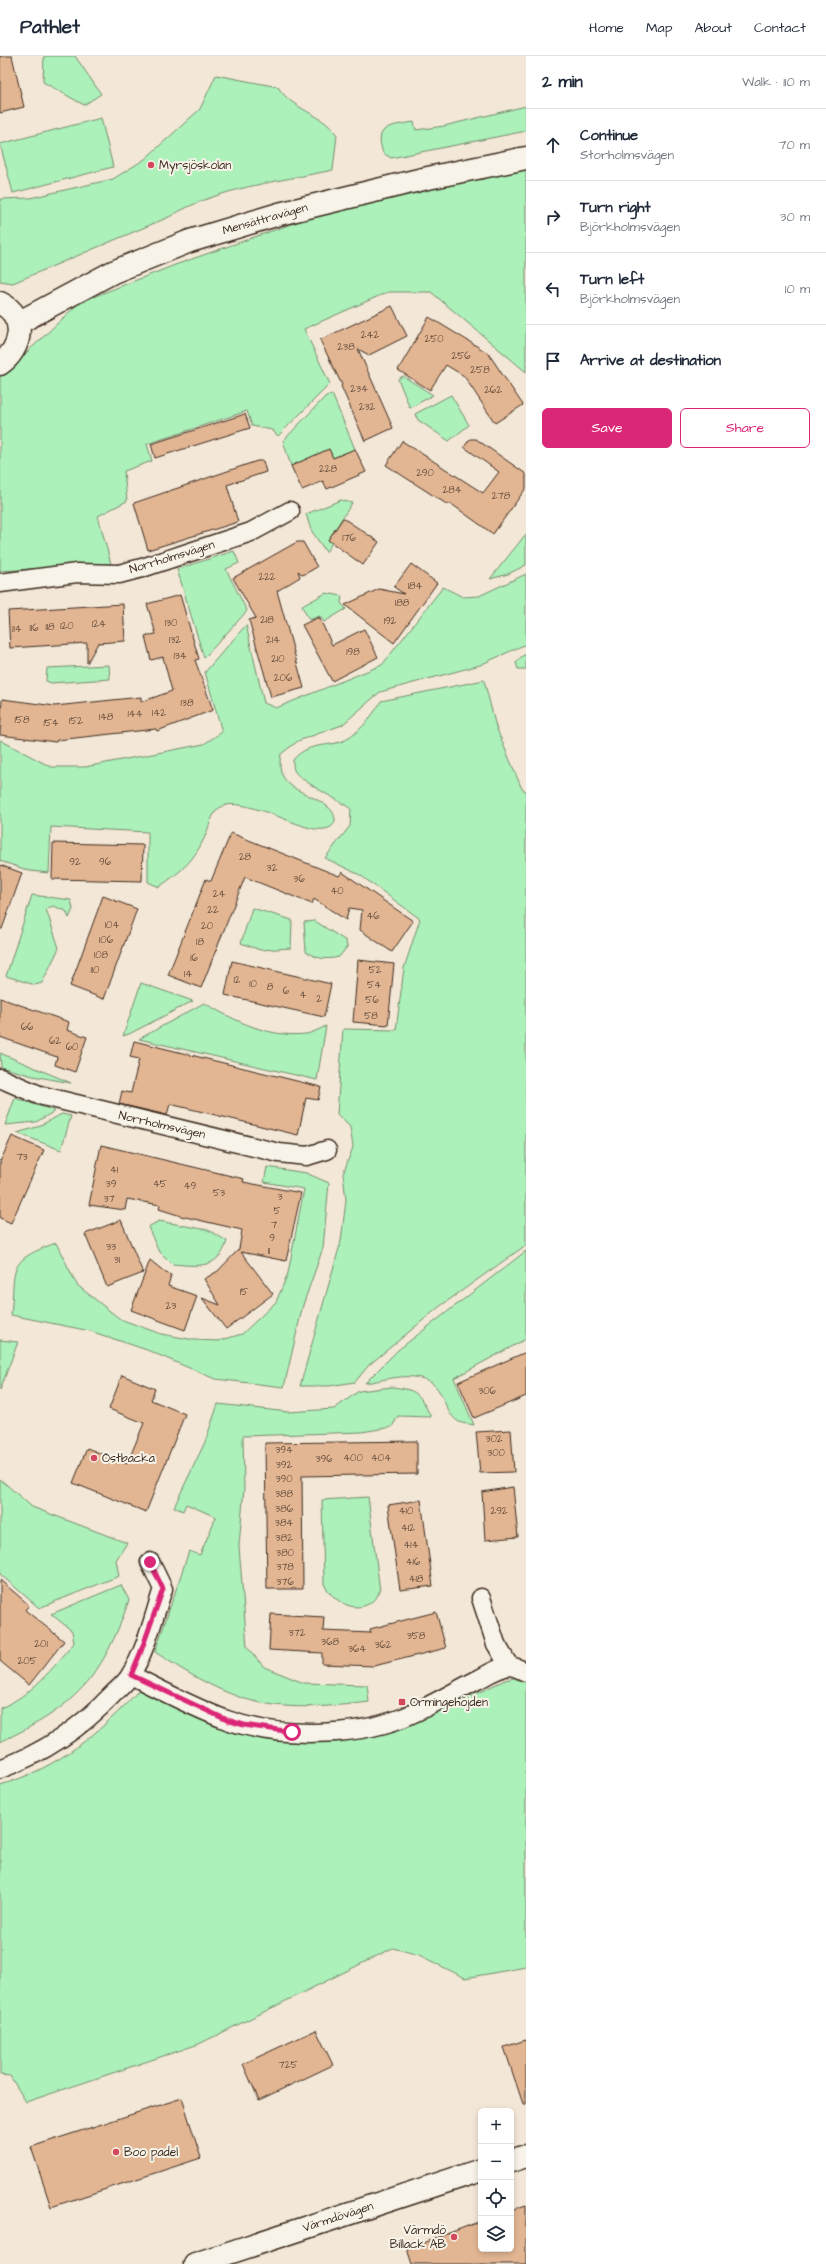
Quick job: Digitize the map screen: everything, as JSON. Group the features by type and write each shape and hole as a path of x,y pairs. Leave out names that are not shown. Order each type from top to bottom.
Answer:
{"street":[{"name":"Mensättravägen","path":"18,323 113,272 190,241 294,210 423,179 526,158"},
{"path":"0,303 11,311 18,323 20,334 18,344 12,353 0,364"},
{"name":"Norrholmsvägen","path":"0,583 77,573 119,574 142,568 251,532 290,511"},
{"name":"Norrholmsvägen","path":"0,1078 40,1095 279,1153 307,1156 327,1150"},
{"path":"0,1769 27,1758 57,1742 84,1723 131,1675 163,1589 150,1562"},
{"path":"481,1598 496,1644 509,1666 526,1672"},
{"path":"131,1675 227,1720 270,1730 316,1732 357,1729 401,1718 489,1674 509,1666"},
{"path":"514,2160 526,2156"},
{"name":"Värmdövägen","path":"194,2264 478,2171"}],"green space":[{"path":"44,56 75,56 101,94 84,105 43,82"},
{"path":"216,75 278,87 291,101 323,121 337,135 333,170 228,192 188,207 169,217 13,283 0,281 0,199 30,198 113,179 145,159 200,109"},
{"path":"526,106 526,131 391,158 383,153 380,137 386,128 391,126 414,122 416,130 444,126"},
{"path":"101,118 113,167 13,193 0,144"},
{"path":"526,168 526,372 431,292 388,292 304,329 330,384 278,436 272,430 252,426 247,411 147,444 152,461 124,471 127,501 98,516 111,564 0,571 0,371 23,356 80,302 175,265 334,209"},
{"path":"403,376 433,395 410,408 398,379"},
{"path":"332,394 355,449 333,458 329,449 291,466 283,441 326,396"},
{"path":"451,395 469,425 449,441 418,420 415,414"},
{"path":"341,500 352,503 328,540 332,543 326,552 311,530 306,514"},
{"path":"526,534 526,565 508,574 490,579"},
{"path":"234,551 239,563 226,569 247,611 204,658 177,569"},
{"path":"526,574 526,644 480,665 380,692 342,725 298,741 281,754 280,766 283,776 288,783 294,788 320,801 332,811 335,820 334,824 329,828 310,828 242,805 231,804 223,806 214,814 202,843 192,858 181,870 159,887 148,882 148,832 51,827 49,873 30,871 0,861 0,740 51,767 85,767 204,744 222,732 205,672 246,625 264,703 276,708 382,665 443,587 463,597 479,596"},
{"path":"326,593 342,596 341,603 346,609 324,622 320,616 309,620 302,606"},
{"path":"526,654 526,669 518,669 516,663"},
{"path":"109,665 110,679 51,683 46,681 47,668"},
{"path":"484,680 496,727 522,789 526,791 526,1245 439,1307 369,1365 355,1382 329,1386 300,1386 341,1241 346,1200 343,1174 353,1147 350,1127 337,1114 343,1029 396,1030 404,968 420,919 360,875 325,858 350,826 351,809 297,774 294,770 293,760 299,754 313,747 335,743 349,738 367,721 381,701"},
{"path":"32,895 71,900 73,909 69,918 66,911 53,906 46,909 59,948 42,983 35,985 6,976"},
{"path":"252,908 292,920 291,948 260,950 241,943"},
{"path":"315,921 346,941 347,947 339,957 322,958 306,952 304,922"},
{"path":"141,983 193,1001 123,1036"},
{"path":"204,1003 240,1022 265,1031 292,1035 306,1034 326,1026 317,1080 139,1039"},
{"path":"0,1053 71,1083 33,1076 1,1067"},
{"path":"15,1098 55,1111 36,1122 5,1125"},
{"path":"62,1114 71,1116 61,1150 17,1133 37,1127"},
{"path":"267,1167 306,1173 329,1183 323,1248 303,1305 284,1387 215,1379 147,1350 90,1331 11,1315 16,1268 28,1255 56,1243 77,1285 120,1319 161,1334 195,1340 218,1341 242,1334 276,1302 288,1273 304,1189 264,1182"},
{"path":"159,1221 208,1230 227,1241 219,1257 213,1262 198,1265 172,1264 158,1250 148,1227"},
{"path":"526,1251 526,1339 454,1378 474,1425 461,1423 453,1417 438,1389 425,1379 402,1377 365,1383 398,1350"},
{"path":"0,1340 18,1342 0,1390"},
{"path":"392,1387 413,1391 417,1394 424,1403 431,1417 398,1416 392,1427 362,1432 243,1436 244,1488 239,1546 247,1647 264,1667 304,1683 367,1685 369,1702 306,1707 273,1705 257,1702 231,1694 208,1684 155,1652 189,1551 200,1555 216,1517 186,1504 183,1511 174,1507 205,1442 218,1404 288,1412 334,1409 359,1391"},
{"path":"0,1479 32,1507 127,1543 116,1560 119,1576 39,1608 0,1574"},
{"path":"368,1497 380,1591 374,1600 367,1605 359,1607 343,1603 335,1598 324,1584 322,1500"},
{"path":"121,1585 129,1600 108,1651 96,1670 82,1688 67,1703 26,1729 0,1742 0,1708 11,1703 32,1689 74,1643 72,1631 51,1614"},
{"path":"518,1677 526,1680 526,1967 465,1978 419,1955 393,1948 199,2044 26,2102 10,2076 0,2075 0,1785 21,1778 40,1769 77,1747 110,1720 140,1689 227,1731 262,1739 292,1742 328,1741 418,1721 505,1680"}],"building":[{"path":"0,56 12,56 24,107 0,113"},
{"path":"392,306 407,336 369,355 358,349 393,428 365,441 341,386 342,385 320,340"},
{"path":"429,317 488,353 523,405 495,423 464,376 446,365 430,390 398,370"},
{"path":"245,414 250,428 155,458 151,444"},
{"path":"470,439 476,439 526,474 526,488 493,534 450,503 448,505 386,465 402,441 483,493 499,472 464,447"},
{"path":"329,449 333,458 355,449 366,472 327,489 323,481 302,490 291,466"},
{"path":"257,461 263,461 266,472 227,485 238,522 148,550 134,503"},
{"path":"343,518 379,542 363,565 328,540"},
{"path":"297,542 303,542 317,567 303,575 298,571 300,577 277,591 304,688 271,697 249,620 256,618 233,578"},
{"path":"411,564 437,583 394,643 345,605 379,589 404,594 394,587"},
{"path":"180,595 199,659 195,660 213,710 157,731 156,729 57,740 56,742 0,735 2,699 55,706 141,697 141,702 172,691 163,657 151,660 145,636 156,634 147,604"},
{"path":"123,604 125,641 98,643 87,663 87,643 10,648 8,611"},
{"path":"319,617 332,645 364,629 378,657 332,681 302,625"},
{"path":"231,833 339,876 342,872 413,921 392,952 360,930 362,910 349,908 346,920 314,899 312,904 245,877 201,988 168,975 206,879 211,881"},
{"path":"53,843 143,845 142,881 52,879"},
{"path":"0,865 22,873 2,929 0,929"},
{"path":"103,896 137,909 104,999 70,986"},
{"path":"358,960 394,964 388,1025 353,1022"},
{"path":"232,961 331,984 324,1017 225,995"},
{"path":"0,998 69,1022 67,1030 87,1037 75,1072 55,1065 57,1057 0,1037"},
{"path":"134,1041 321,1087 318,1100 306,1098 298,1135 170,1104 167,1115 119,1104 122,1091 131,1093 139,1059 130,1057"},
{"path":"12,1136 44,1150 11,1223 0,1218 0,1162"},
{"path":"101,1145 244,1179 243,1182 301,1193 286,1261 241,1252 273,1294 226,1329 202,1298 220,1305 204,1279 218,1271 239,1249 242,1230 181,1216 159,1209 160,1205 127,1199 125,1210 89,1205"},
{"path":"121,1220 143,1273 107,1287 85,1234"},
{"path":"150,1260 166,1273 171,1275 168,1286 197,1296 185,1330 131,1310"},
{"path":"526,1352 526,1396 474,1418 458,1382"},
{"path":"122,1375 155,1389 151,1400 185,1414 146,1512 73,1483 87,1448 127,1464 144,1423 109,1409"},
{"path":"511,1430 514,1472 480,1473 476,1432"},
{"path":"417,1441 417,1474 302,1476 303,1589 267,1589 265,1443"},
{"path":"513,1487 518,1537 485,1540 482,1492"},
{"path":"421,1500 433,1586 400,1590 388,1505"},
{"path":"0,1580 29,1605 25,1610 64,1641 29,1685 0,1661"},
{"path":"436,1612 446,1648 374,1666 322,1664 322,1653 269,1650 271,1614 324,1617 323,1631 371,1633 370,1629"},
{"path":"316,2030 333,2065 259,2100 243,2064"},
{"path":"526,2040 526,2104 523,2104 504,2047"},
{"name":"Boo padel","path":"182,2098 201,2158 51,2207 31,2147"},
{"path":"526,2205 526,2264 412,2264 407,2249 478,2222 478,2252 514,2252 514,2209"}],"place":[{"name":"Myrsjöskolan","path":"151,165"},
{"name":"Östbacka","path":"94,1458"},
{"name":"Ormingehöjden","path":"402,1702"},
{"name":"Boo padel","path":"116,2152"},
{"name":"Värmdö Billack AB","path":"454,2237"}],"route":[{"path":"150,1562 163,1589 131,1675 227,1720 270,1730 292,1732"}]}
